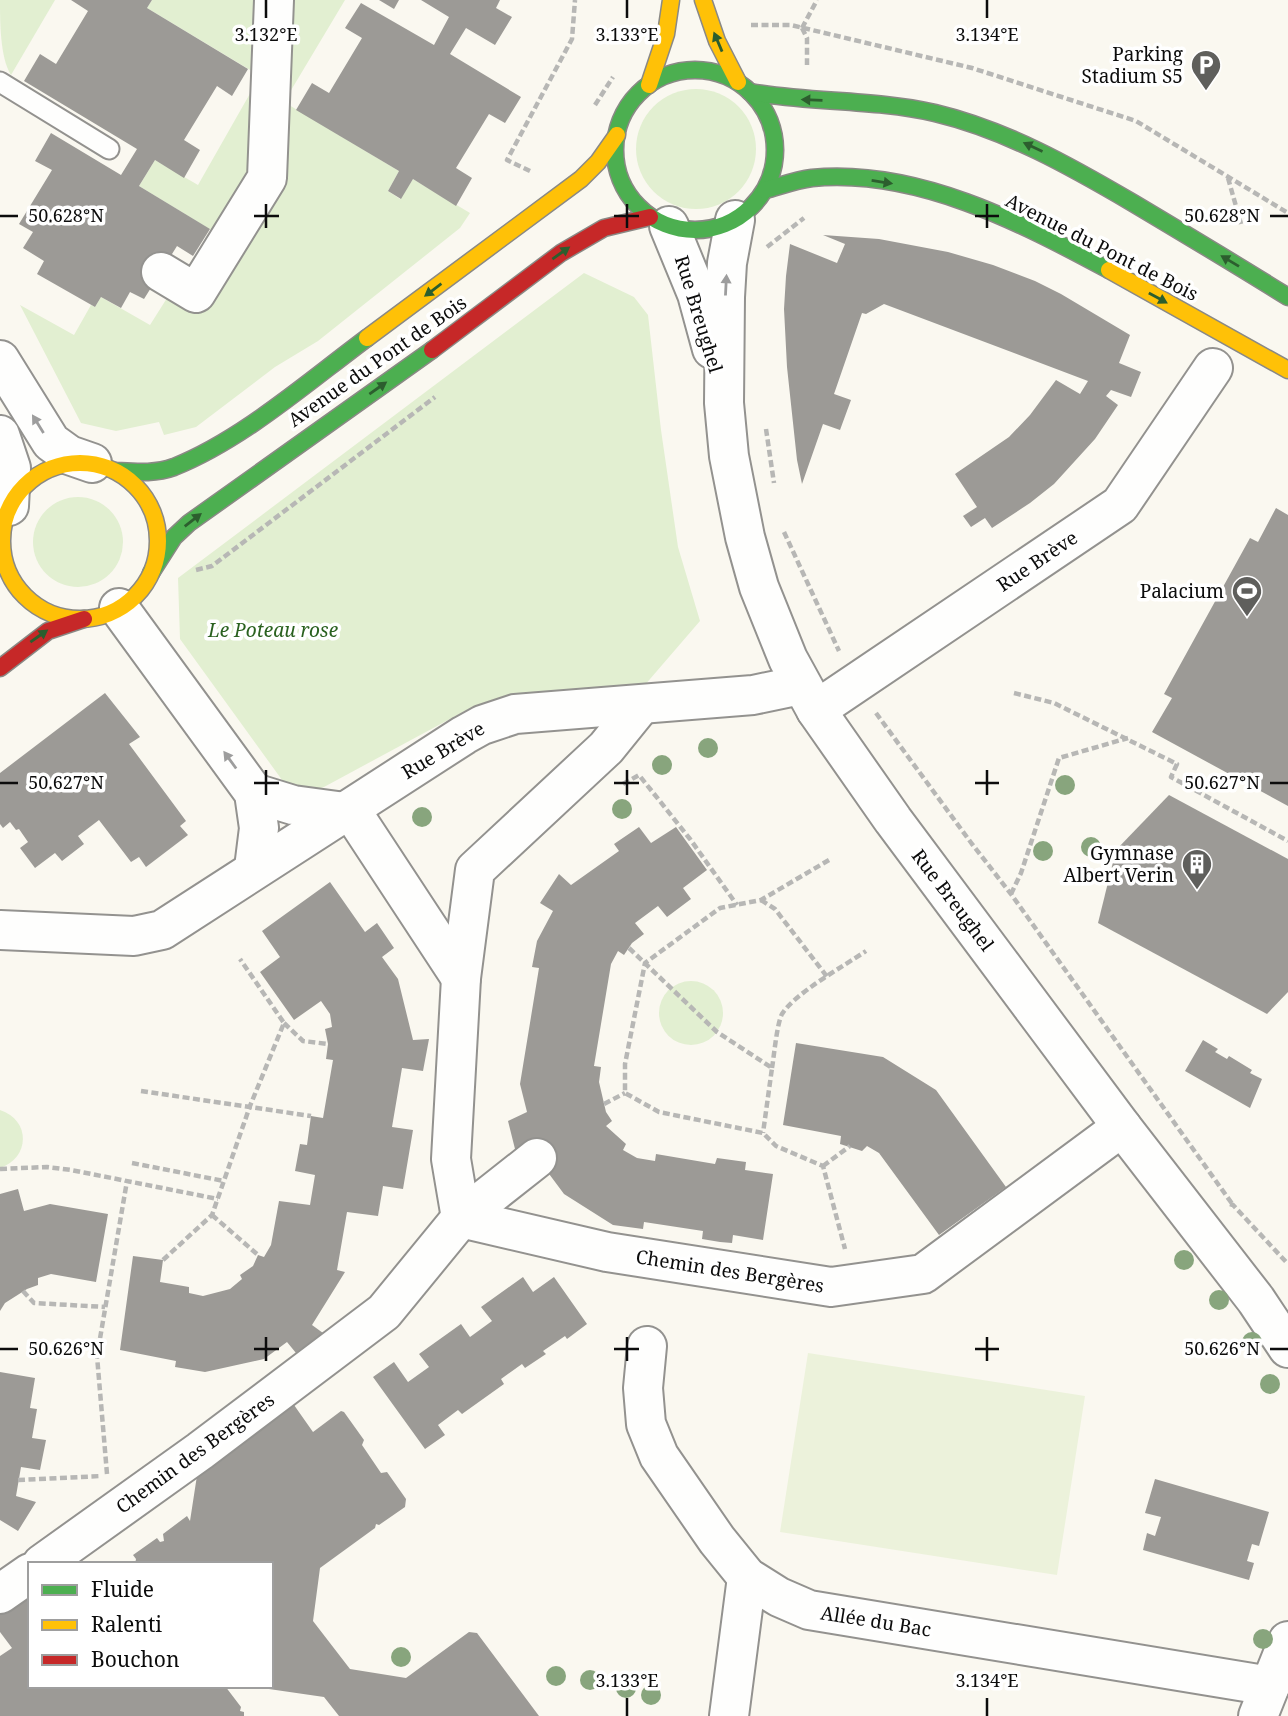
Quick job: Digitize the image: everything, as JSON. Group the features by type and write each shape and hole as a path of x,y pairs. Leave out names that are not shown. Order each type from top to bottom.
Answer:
{"main road":[{"path":"649,85 666,34 671,0"},
{"path":"703,0 717,41 744,87 763,108 772,127 773,170 765,190 752,207 725,225 692,230 660,221 633,201 621,180 615,158 620,123 632,101 649,85 674,73 700,70 726,76 744,87 785,98 862,102 911,108 954,118 1004,135 1079,171 1288,297"},
{"name":"Avenue du Pont de Bois","path":"103,467 149,472 173,467 242,432 581,179 617,135"},
{"name":"Avenue du Pont de Bois","path":"765,190 802,178 839,177 888,182 962,203 1061,245 1288,370"},
{"name":"Avenue du Pont de Bois","path":"151,573 174,537 189,523 448,338 561,253 604,228 660,221"},
{"path":"0,668 45,631 102,614 135,596 151,573 158,538 154,515 142,494 125,477 103,467 67,463 43,471 23,486 9,506 2,531 2,597"},
{"path":"3,560 18,590 37,607 60,617 102,614"}],"street":[{"path":"162,272 196,293 267,178 274,0"},
{"name":"Rue Breughel","path":"735,220 726,278 724,402 729,456 744,537 773,624 808,697 900,830 1256,1300 1288,1348"},
{"name":"Rue Breughel","path":"660,221 697,294 724,402"},
{"path":"0,360 51,442 69,455 103,467"},
{"name":"Rue Brève","path":"0,930 25,929 122,936 162,930 254,868 464,735 490,722 515,714 753,695 808,697 854,683 1120,505 1213,368"},
{"path":"0,435 11,468 9,506"},
{"path":"102,614 254,793 259,828 254,868"},
{"path":"461,1218 451,1159 461,978 475,870 606,748 640,706"},
{"path":"254,793 293,805 347,810 461,978"},
{"name":"Chemin des Bergères","path":"461,1218 607,1252 831,1287 923,1274 1122,1126"},
{"name":"Chemin des Bergères","path":"46,1562 200,1451 384,1312 461,1218 537,1158"},
{"name":"Allée du Bac","path":"646,1346 643,1388 646,1424 659,1456 747,1577 779,1597 809,1610 1264,1701"},
{"path":"0,1594 28,1574"},
{"path":"729,1716 747,1577"},
{"path":"1264,1701 1288,1641"}],"lane":[{"path":"0,82 109,149"}],"path":[{"path":"536,174 507,160 572,39 575,0"},
{"path":"802,28 817,0"},
{"path":"750,25 791,25 972,68 1136,121 1288,213"},
{"path":"592,111 598,97 617,71"},
{"path":"1228,177 1244,236"},
{"path":"757,252 799,223 807,213"},
{"path":"765,421 775,488"},
{"path":"782,528 854,683 1011,894 1233,1205"},
{"path":"1014,693 1054,703 1177,764 1171,777 1288,841"},
{"path":"1011,894 1021,873 1059,758 1128,738"},
{"path":"618,788 639,775 690,839 737,905"},
{"path":"625,1093 625,1064 645,963 720,908 761,901 829,860"},
{"path":"761,901 775,909 828,978"},
{"path":"629,948 717,1032 772,1068"},
{"path":"762,1133 782,1014 812,985 828,978 866,951"},
{"path":"240,959 284,1023 303,1041 328,1044"},
{"path":"163,1260 212,1215 250,1106 284,1023"},
{"path":"141,1091 311,1116"},
{"path":"604,1104 625,1093"},
{"path":"625,1093 659,1112 762,1133 776,1146 823,1166"},
{"path":"823,1166 850,1146"},
{"path":"132,1163 224,1181"},
{"path":"823,1166 854,1283"},
{"path":"0,1169 47,1167 71,1170 218,1199"},
{"path":"18,1480 107,1475 97,1356 127,1181"},
{"path":"212,1215 258,1255"},
{"path":"23,1291 34,1303 105,1307"}],"green space":[{"path":"0,0 55,0 11,75 3,50"},
{"path":"152,0 345,0 284,102 399,171 388,191 400,199 413,179 470,213 460,228 318,341 275,367 196,427 164,435 159,422 116,431 81,423 20,305 74,335 91,305 95,307 101,297 150,325 174,287 221,236 139,186 155,160 198,185 260,76 147,8"},
{"path":"696,89 719,93 739,106 752,126 756,149 752,172 739,192 719,205 696,209 673,205 653,192 640,172 636,149 640,126 653,106 673,93"},
{"name":"Le Poteau rose","path":"584,273 634,297 648,315 678,547 700,621 644,686 474,706 324,787 310,791 290,791 180,639 178,578"},
{"path":"78,497 95,500 110,510 120,525 123,542 120,559 110,574 95,584 78,587 61,584 46,574 36,559 33,542 36,525 46,510 61,500"},
{"path":"685,981 697,981 714,990 721,1001 721,1025 714,1036 697,1045 685,1045 673,1040 664,1031 659,1019 659,1007 664,995 673,986"},
{"path":"0,1110 17,1122 23,1139 17,1156 0,1168"},
{"path":"808,1353 1085,1396 1057,1575 780,1532"}],"building":[{"path":"71,0 152,0 147,8 248,69 232,96 217,86 184,140 200,150 184,178 155,160 139,186 210,229 193,256 177,246 144,299 130,292 121,308 101,297 95,307 37,274 44,261 23,248 33,232 19,224 52,170 35,161 51,133 121,175 137,149 24,81 40,54 56,64 88,11"},
{"path":"379,0 399,0 394,9"},
{"path":"421,0 500,0 496,8 512,17 495,45 466,28 450,54 521,97 505,123 489,114 456,168 472,178 456,206 413,179 401,199 388,191 399,171 296,110 312,83 329,93 362,38 345,28 361,3 434,45 449,17"},
{"path":"823,235 879,239 948,252 993,265 1061,294 1130,335 1119,363 1141,372 1131,397 1111,390 1106,396 1118,405 1095,439 1054,484 992,528 985,518 971,527 963,516 977,507 955,474 1009,437 1030,415 1056,380 1080,394 1088,381 884,304 866,314 862,313 834,394 851,400 840,430 823,424 802,484 787,367 784,309 786,276 790,244 837,263 845,244"},
{"name":"Palacium","path":"1276,508 1288,515 1288,806 1152,732 1172,698 1164,694 1250,538 1258,542"},
{"path":"105,693 140,737 129,744 186,821 180,826 188,835 146,867 139,857 131,862 99,820 78,836 84,844 62,861 55,853 35,868 20,848 28,842 19,829 16,830 10,822 3,828 0,824 0,773"},
{"name":"Gymnase Albert Verin","path":"1169,795 1288,859 1288,992 1267,1014 1098,923 1116,850"},
{"path":"639,827 651,843 676,827 707,870 683,888 691,899 667,917 658,906 635,923 644,934 632,943 624,955 618,951 611,964 594,1066 601,1067 599,1082 606,1112 612,1121 606,1126 626,1144 623,1150 637,1158 655,1161 656,1154 715,1164 717,1158 746,1162 745,1170 773,1174 763,1240 733,1235 732,1243 720,1242 702,1239 703,1231 644,1222 643,1229 613,1225 564,1194 529,1147 516,1153 508,1121 527,1112 520,1084 539,968 532,967 537,941 553,911 540,903 559,874 571,885 619,851 614,844"},
{"path":"330,882 365,932 377,923 394,948 382,957 398,979 413,1040 429,1039 423,1071 402,1068 392,1127 413,1130 403,1189 383,1186 378,1216 347,1212 337,1270 345,1272 312,1325 323,1333 296,1353 287,1342 264,1359 205,1372 175,1367 176,1361 120,1350 133,1256 163,1260 160,1282 189,1287 189,1293 203,1296 230,1289 242,1279 240,1275 253,1266 258,1255 264,1257 271,1245 279,1201 310,1205 315,1175 295,1171 300,1144 307,1145 311,1116 323,1118 333,1060 326,1059 328,1044 325,1029 332,1027 330,1014 321,1001 294,1020 260,972 280,957 262,931"},
{"path":"1203,1040 1218,1049 1215,1052 1227,1059 1229,1056 1262,1079 1250,1108 1185,1071"},
{"path":"796,1043 883,1057 936,1090 1006,1187 939,1235 879,1153 867,1146 862,1151 840,1144 841,1136 783,1125"},
{"path":"18,1189 24,1211 50,1204 108,1214 96,1282 51,1274 38,1278 38,1285 5,1303 0,1311 0,1194"},
{"path":"523,1277 533,1292 554,1277 587,1324 567,1339 565,1336 543,1351 546,1354 525,1368 522,1364 501,1379 504,1384 462,1414 458,1410 438,1425 445,1435 425,1449 373,1377 394,1362 408,1382 429,1367 419,1354 461,1324 470,1337 492,1321 481,1307"},
{"path":"0,1372 35,1378 30,1408 37,1409 32,1438 46,1440 40,1470 21,1467 16,1496 36,1502 18,1531 0,1520"},
{"path":"287,1404 294,1405 313,1432 341,1411 344,1412 364,1440 362,1445 381,1473 387,1472 406,1499 405,1507 379,1525 376,1524 375,1528 320,1568 313,1621 350,1669 406,1678 469,1632 477,1633 539,1716 339,1716 324,1697 262,1688 273,1688 273,1562 135,1562 133,1555 157,1538 160,1542 164,1541 163,1534 187,1516 190,1521 198,1469"},
{"path":"1155,1479 1269,1512 1259,1546 1252,1544 1247,1561 1254,1563 1249,1580 1143,1550 1147,1533 1155,1536 1161,1517 1145,1513"},
{"path":"28,1591 28,1688 227,1688 241,1707 240,1711 244,1712 244,1716 0,1716 0,1656 12,1648 0,1632 0,1612"}],"traffic: fast":[{"path":"695,70 726,76 752,93 769,119 775,150 769,181 752,207 726,224 695,230 664,224 638,207 621,181 615,150 621,119 638,93 664,76 695,70"},
{"path":"750,92 912,109 987,129 1037,150 1085,176 1288,297"},
{"path":"765,190 812,178 851,177 890,181 966,202 1003,217 1109,270"},
{"path":"115,471 160,471 225,442 367,338"},
{"path":"151,573 174,537 189,523 432,350"}],"traffic: slow":[{"path":"649,85 666,34 671,0"},
{"path":"703,0 717,41 738,82"},
{"path":"367,338 581,179 598,162 617,135"},
{"path":"1109,270 1288,370"},
{"path":"80,463 110,469 135,486 152,511 158,541 152,571 135,596 110,613 80,619 50,613 25,596 8,571 2,541 8,511 25,486 50,469 80,463"}],"traffic: jam":[{"path":"432,350 561,253 604,228 650,217"},
{"path":"0,668 48,631 84,619"}],"place":[{"name":"Parking Stadium S5","path":"1206,92"},
{"name":"Palacium","path":"1247,618"},
{"name":"Gymnase Albert Verin","path":"1197,891"}]}
